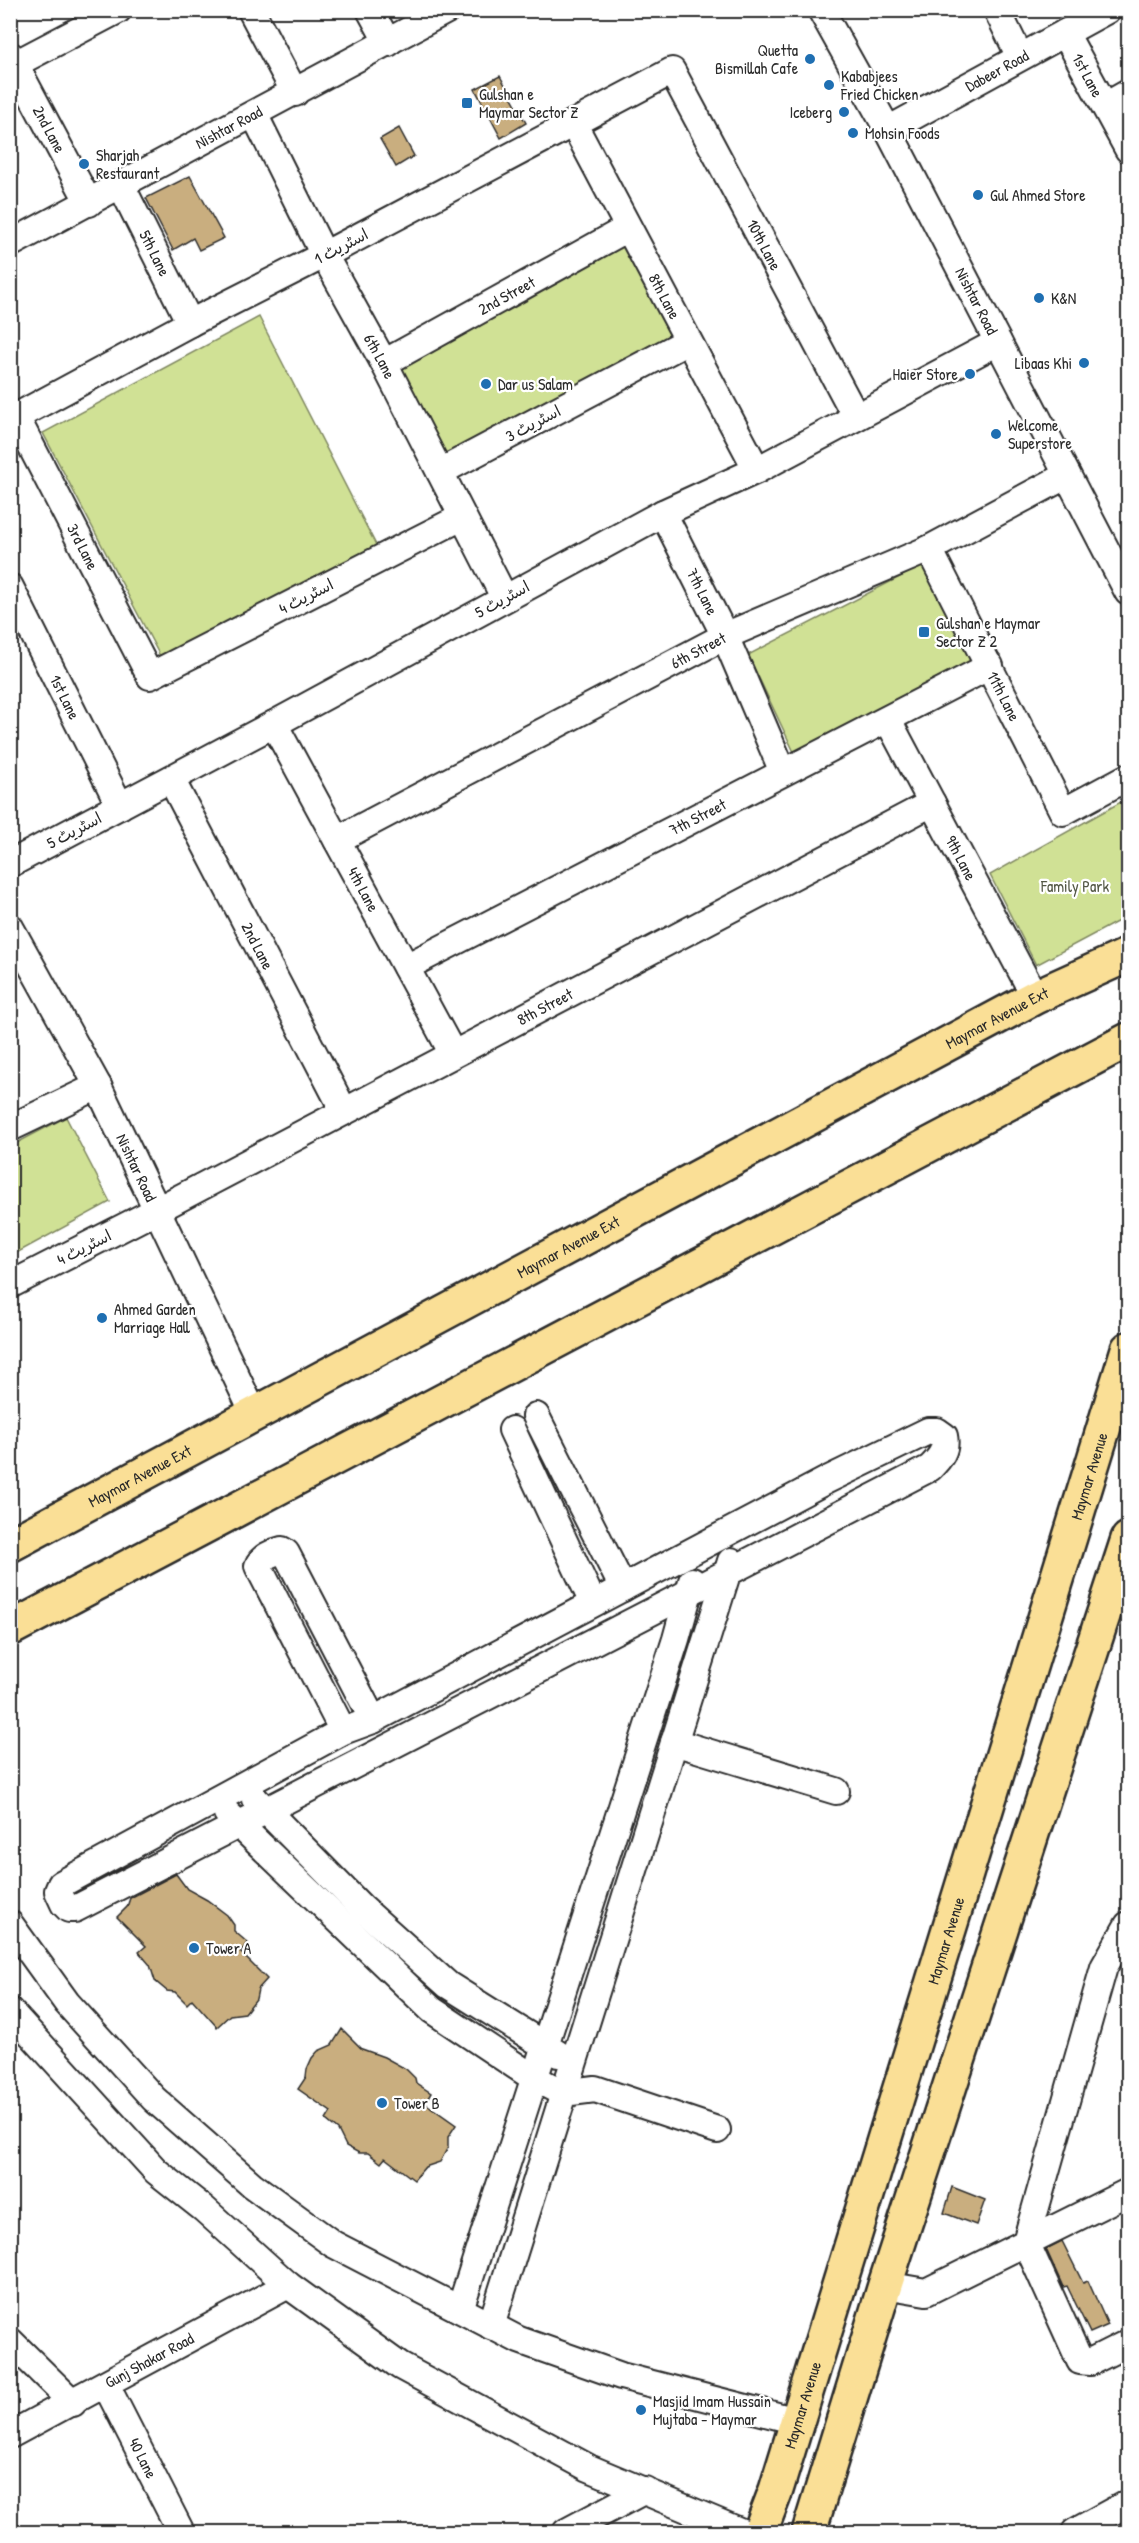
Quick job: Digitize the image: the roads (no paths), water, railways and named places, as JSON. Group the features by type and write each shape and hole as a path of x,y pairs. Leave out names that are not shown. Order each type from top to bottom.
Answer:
{"main road":[{"name":"Maymar Avenue Ext","path":"10,1545 1035,997 1128,955"},
{"path":"10,1629 1128,1040"},
{"name":"Maymar Avenue","path":"760,2532 776,2490 1128,1349"},
{"path":"776,2490 814,2518 885,2285 1128,1539"}],"street":[{"path":"13,60 118,10"},
{"path":"251,10 294,93"},
{"path":"370,10 388,43"},
{"name":"Nishtar Road","path":"10,244 447,10"},
{"name":"Nishtar Road","path":"821,10 888,130 1128,592"},
{"path":"997,10 1020,57"},
{"name":"Dabeer Road","path":"888,130 1107,10"},
{"name":"1st Lane","path":"1065,33 1128,148"},
{"name":"2nd Lane","path":"13,60 89,202"},
{"name":"اسٹریٹ 1","path":"13,419 190,322 324,255 672,71"},
{"name":"10th Lane","path":"672,71 856,417"},
{"path":"1105,105 1128,93"},
{"name":"6th Lane","path":"254,114 324,255 384,363 504,597"},
{"name":"8th Lane","path":"573,123 757,470"},
{"name":"5th Lane","path":"121,185 190,322"},
{"name":"2nd Street","path":"384,363 628,228"},
{"name":"اسٹریٹ 3","path":"440,472 688,340"},
{"name":"اسٹریٹ 5","path":"10,864 274,724 504,597 663,513 757,470 998,342"},
{"name":"3rd Lane","path":"13,419 150,676"},
{"name":"6th Street","path":"337,840 725,636 928,549 1067,475"},
{"name":"7th Lane","path":"663,513 725,636 783,772"},
{"name":"اسٹریٹ 4","path":"150,676 462,517"},
{"name":"11th Lane","path":"928,549 1063,812 1128,777"},
{"name":"1st Lane","path":"10,587 120,806"},
{"name":"7th Street","path":"406,967 990,666"},
{"name":"9th Lane","path":"888,720 1035,997"},
{"name":"4th Lane","path":"274,724 453,1054"},
{"name":"2nd Lane","path":"171,779 344,1111"},
{"name":"8th Street","path":"157,1210 932,802"},
{"name":"Nishtar Road","path":"10,927 98,1086 254,1414"},
{"path":"10,1128 98,1086"},
{"name":"اسٹریٹ 4","path":"10,1285 157,1210"},
{"path":"536,1416 623,1588"},
{"path":"512,1430 593,1604"},
{"path":"928,1431 937,1431 944,1436 946,1443 943,1453 930,1468 75,1909 69,1909 64,1904 58,1891 61,1884 344,1731 373,1720 623,1588 739,1529 827,1480 928,1431"},
{"path":"491,2326 572,2061 729,1571 739,1529"},
{"path":"460,2309 690,1590 697,1549"},
{"path":"344,1731 258,1566 262,1559 276,1551 282,1550 286,1553 373,1720"},
{"path":"674,1742 836,1791"},
{"path":"244,1786 363,1909 448,1985 544,2047 572,2061 595,2089"},
{"path":"215,1802 432,2010 534,2078 563,2092 595,2089 717,2130"},
{"path":"10,1924 67,2003 154,2099 252,2185 333,2244 519,2340 621,2376 797,2421"},
{"path":"1128,1925 1104,1967 1026,2242 1080,2361 1090,2362 1128,2343"},
{"path":"10,2011 156,2171 204,2209 288,2285 400,2366 589,2468 742,2532"},
{"path":"885,2285 926,2292 1128,2192"},
{"name":"Gunj Shakar Road","path":"10,2435 288,2285"},
{"path":"10,2341 73,2403"},
{"name":"40 Lane","path":"106,2385 181,2532"},
{"path":"566,2532 645,2490"},
{"path":"1076,2532 1128,2503"}],"place":[{"name":"Quetta Bismillah Cafe","path":"810,59"},
{"name":"Kababjees Fried Chicken","path":"829,85"},
{"name":"Gulshan e Maymar Sector Z","path":"467,103"},
{"name":"Iceberg","path":"844,112"},
{"name":"Mohsin Foods","path":"853,133"},
{"name":"Sharjah Restaurant","path":"84,164"},
{"name":"Gul Ahmed Store","path":"978,195"},
{"name":"K&N","path":"1039,298"},
{"name":"Libaas Khi","path":"1084,363"},
{"name":"Haier Store","path":"970,374"},
{"name":"Dar us Salam","path":"486,384"},
{"name":"Welcome Superstore","path":"996,434"},
{"name":"Gulshan e Maymar Sector Z 2","path":"924,632"},
{"name":"Ahmed Garden Marriage Hall","path":"102,1318"},
{"name":"Tower A","path":"194,1948"},
{"name":"Tower B","path":"382,2103"},
{"name":"Masjid Imam Hussain Mujtaba - Maymar","path":"641,2410"}],"park label":[{"name":"Family Park","path":"1075,886"}]}
